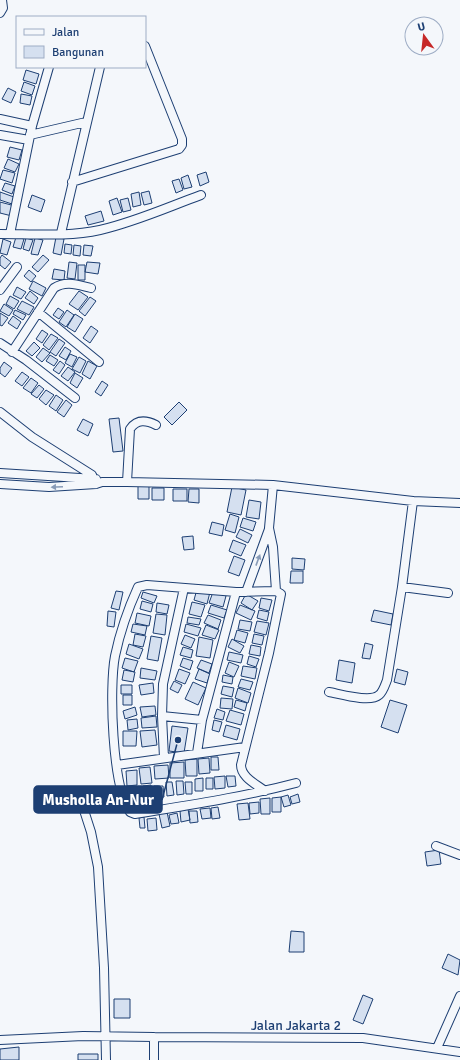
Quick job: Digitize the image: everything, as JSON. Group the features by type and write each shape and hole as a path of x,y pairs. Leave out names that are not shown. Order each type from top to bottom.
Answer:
{"street":[{"path":"0,13 3,8 2,0"},
{"path":"72,182 179,149 182,145 182,139 146,49"},
{"path":"10,234 32,126 49,68"},
{"path":"61,233 100,68"},
{"path":"0,119 32,126"},
{"path":"0,135 30,137 86,122"},
{"path":"0,234 90,232 119,225 201,195"},
{"path":"0,290 17,268"},
{"path":"12,352 54,288 71,284 91,288"},
{"path":"38,312 99,362"},
{"path":"0,343 26,360 75,398"},
{"path":"0,412 32,437 66,458 98,482"},
{"path":"128,482 130,429 133,425 142,421 156,425"},
{"path":"0,473 98,482 272,486 413,501 460,503"},
{"path":"0,484 49,487 98,482"},
{"path":"272,486 270,528 276,591"},
{"path":"328,692 369,698 380,694 387,680 402,587 413,501"},
{"path":"246,592 270,528"},
{"path":"265,791 243,775 241,770 245,747 269,653 281,594 276,591 236,592 142,585 138,587 128,611 115,657 113,675 112,723 117,765 124,799 130,812 135,814 265,791 296,783"},
{"path":"402,587 448,593"},
{"path":"164,758 162,716 163,684 184,588"},
{"path":"197,753 202,720 236,592"},
{"path":"162,716 202,720"},
{"path":"117,765 245,747"},
{"path":"81,801 91,832 98,867 106,1060"},
{"path":"436,846 460,855"},
{"path":"437,1048 460,996"},
{"name":"Jalan Jakarta 2","path":"0,1040 105,1036 363,1038 460,1052"},
{"path":"154,1037 154,1060"}],"building":[{"path":"26,70 39,74 36,84 23,80"},
{"path":"24,82 35,86 32,95 21,91"},
{"path":"8,88 16,92 11,103 2,99"},
{"path":"21,94 32,96 30,105 20,103"},
{"path":"10,147 22,150 19,160 7,157"},
{"path":"8,159 19,164 15,172 4,168"},
{"path":"3,170 15,173 12,183 0,179"},
{"path":"206,172 209,182 200,186 197,175"},
{"path":"188,175 192,187 184,189 181,178"},
{"path":"179,179 183,190 176,193 172,181"},
{"path":"5,183 15,186 12,194 2,190"},
{"path":"149,191 152,203 144,205 141,193"},
{"path":"0,192 14,197 12,204 0,200"},
{"path":"139,192 141,205 133,207 131,194"},
{"path":"32,195 45,200 41,212 28,207"},
{"path":"117,198 122,212 113,215 109,201"},
{"path":"128,198 131,210 123,212 120,200"},
{"path":"0,202 15,206 12,216 0,213"},
{"path":"101,211 104,221 88,225 85,216"},
{"path":"16,237 24,239 21,249 13,247"},
{"path":"56,237 64,239 61,255 53,253"},
{"path":"26,238 33,240 29,251 23,249"},
{"path":"35,238 43,240 38,255 31,254"},
{"path":"3,239 11,242 7,255 0,253"},
{"path":"65,244 72,245 71,254 64,253"},
{"path":"74,245 81,246 80,256 73,255"},
{"path":"84,245 93,246 91,256 83,255"},
{"path":"2,255 11,262 5,269 0,265 0,258"},
{"path":"43,255 49,260 38,272 32,267"},
{"path":"69,262 77,263 75,279 67,278"},
{"path":"87,262 100,263 98,274 85,272"},
{"path":"78,265 85,265 85,280 78,280"},
{"path":"54,269 65,271 64,280 52,279"},
{"path":"29,270 36,276 31,282 24,276"},
{"path":"33,281 46,288 42,296 29,289"},
{"path":"17,287 26,292 21,299 13,295"},
{"path":"30,291 38,298 34,304 25,298"},
{"path":"79,291 88,297 78,310 69,304"},
{"path":"10,296 19,301 14,309 6,304"},
{"path":"90,297 96,301 85,316 79,311"},
{"path":"22,301 34,307 29,315 17,309"},
{"path":"4,304 13,310 9,316 0,311"},
{"path":"58,308 64,312 59,319 53,315"},
{"path":"15,310 26,315 23,320 13,314"},
{"path":"67,310 74,315 66,327 59,322"},
{"path":"0,313 8,318 2,326 0,325"},
{"path":"75,314 83,319 75,332 67,327"},
{"path":"13,316 21,322 17,329 8,323"},
{"path":"91,326 98,331 90,343 83,338"},
{"path":"42,330 48,334 42,343 36,339"},
{"path":"51,334 58,338 49,350 43,345"},
{"path":"59,339 65,343 56,356 50,352"},
{"path":"34,342 40,348 32,356 26,351"},
{"path":"65,347 71,351 66,360 59,356"},
{"path":"43,348 50,353 42,362 36,357"},
{"path":"70,354 77,357 72,367 65,363"},
{"path":"50,355 58,360 54,366 46,361"},
{"path":"79,357 86,361 80,373 72,369"},
{"path":"60,361 65,365 59,374 53,370"},
{"path":"88,361 97,366 90,379 82,374"},
{"path":"4,362 12,368 5,377 0,373 0,368"},
{"path":"68,367 75,372 68,381 61,376"},
{"path":"22,372 29,377 22,386 15,381"},
{"path":"75,373 83,378 77,388 70,383"},
{"path":"31,378 38,383 31,393 23,388"},
{"path":"102,381 108,385 101,396 95,392"},
{"path":"39,385 44,389 37,398 31,394"},
{"path":"46,390 54,395 46,405 39,399"},
{"path":"56,395 63,400 56,411 49,406"},
{"path":"66,400 72,405 64,417 57,412"},
{"path":"179,402 187,410 172,425 164,417"},
{"path":"119,418 123,451 113,452 109,419"},
{"path":"83,419 93,424 88,436 77,430"},
{"path":"138,486 149,486 149,499 138,499"},
{"path":"232,487 246,490 241,515 227,512"},
{"path":"152,488 164,488 164,500 152,500"},
{"path":"173,489 187,489 187,501 173,501"},
{"path":"189,489 199,489 199,503 188,502"},
{"path":"249,500 261,502 259,519 246,517"},
{"path":"230,514 239,517 235,533 225,530"},
{"path":"243,518 256,522 253,531 240,527"},
{"path":"212,522 224,525 222,536 209,533"},
{"path":"240,529 252,535 248,543 236,537"},
{"path":"193,536 194,549 184,550 182,537"},
{"path":"233,540 246,545 241,556 229,551"},
{"path":"234,556 245,560 239,576 228,572"},
{"path":"292,558 305,559 304,570 292,569"},
{"path":"291,571 303,571 303,583 290,583"},
{"path":"197,589 210,592 207,604 194,600"},
{"path":"116,591 123,592 119,610 111,608"},
{"path":"143,592 157,596 154,603 141,598"},
{"path":"213,592 226,596 223,607 209,603"},
{"path":"246,594 258,601 252,610 241,603"},
{"path":"261,598 272,600 269,611 259,608"},
{"path":"142,601 153,604 151,612 140,609"},
{"path":"192,602 205,605 201,617 189,614"},
{"path":"157,603 169,605 167,614 156,612"},
{"path":"211,605 227,610 224,618 208,613"},
{"path":"240,605 255,611 251,620 236,613"},
{"path":"259,610 269,612 267,621 257,618"},
{"path":"374,610 393,614 391,625 371,621"},
{"path":"108,611 116,612 114,627 107,626"},
{"path":"137,613 151,616 149,626 135,623"},
{"path":"156,614 167,615 165,635 153,633"},
{"path":"208,615 221,620 218,629 204,623"},
{"path":"188,617 201,619 199,625 187,623"},
{"path":"240,620 252,622 250,631 238,629"},
{"path":"257,621 269,623 266,635 254,632"},
{"path":"133,624 147,626 145,635 131,632"},
{"path":"186,624 201,628 198,636 184,632"},
{"path":"206,625 219,630 215,639 202,635"},
{"path":"237,630 248,633 245,643 234,640"},
{"path":"135,634 146,636 143,647 133,645"},
{"path":"254,634 264,636 262,645 252,643"},
{"path":"185,635 195,639 191,648 181,644"},
{"path":"151,636 162,638 158,661 147,659"},
{"path":"199,637 213,640 210,658 196,656"},
{"path":"232,639 244,646 240,653 228,647"},
{"path":"365,643 373,645 370,659 362,658"},
{"path":"129,644 143,649 139,659 126,654"},
{"path":"251,645 261,647 260,656 249,654"},
{"path":"183,647 193,650 191,658 180,655"},
{"path":"229,652 243,655 241,663 227,660"},
{"path":"249,656 259,659 256,667 247,664"},
{"path":"125,658 138,661 134,672 122,668"},
{"path":"183,658 193,661 190,670 180,666"},
{"path":"201,660 212,664 209,673 197,668"},
{"path":"339,660 355,663 352,683 336,680"},
{"path":"229,662 239,666 234,677 225,673"},
{"path":"243,666 257,668 255,679 241,676"},
{"path":"141,668 157,671 155,680 140,678"},
{"path":"179,669 190,673 185,684 175,680"},
{"path":"199,669 210,674 207,683 195,679"},
{"path":"397,669 408,672 405,685 394,682"},
{"path":"124,670 135,672 133,682 122,680"},
{"path":"223,675 233,677 232,684 222,682"},
{"path":"241,679 253,682 250,690 238,687"},
{"path":"174,681 182,685 178,693 170,689"},
{"path":"193,682 206,688 198,705 185,699"},
{"path":"153,683 154,693 141,695 139,685"},
{"path":"121,685 132,685 132,694 121,694"},
{"path":"223,686 234,688 232,697 221,694"},
{"path":"238,688 251,693 248,703 235,698"},
{"path":"123,695 132,695 132,705 123,705"},
{"path":"221,698 233,699 232,709 220,708"},
{"path":"236,700 247,703 245,711 234,707"},
{"path":"390,700 407,705 398,733 381,727"},
{"path":"155,706 156,715 142,717 140,707"},
{"path":"135,707 137,715 125,719 123,711"},
{"path":"217,709 225,712 223,720 214,718"},
{"path":"230,710 244,714 241,725 226,721"},
{"path":"156,716 157,727 142,728 141,718"},
{"path":"137,719 138,728 128,730 127,720"},
{"path":"214,720 222,722 219,732 212,730"},
{"path":"226,725 240,729 237,740 223,736"},
{"path":"172,726 188,728 184,753 169,751"},
{"path":"155,730 157,745 142,747 140,731"},
{"path":"123,731 137,731 136,746 123,746"},
{"path":"211,757 218,757 219,770 211,770"},
{"path":"209,758 210,773 199,774 198,759"},
{"path":"197,759 197,776 186,776 185,760"},
{"path":"184,762 184,778 170,778 170,763"},
{"path":"168,765 169,778 155,779 154,766"},
{"path":"150,767 152,783 141,784 139,768"},
{"path":"137,770 137,785 127,786 126,771"},
{"path":"225,776 225,788 215,789 214,777"},
{"path":"226,776 235,776 236,786 228,787"},
{"path":"203,778 203,791 195,791 195,779"},
{"path":"206,778 213,778 213,789 206,789"},
{"path":"176,781 183,781 184,794 177,795"},
{"path":"166,782 172,782 174,795 167,796"},
{"path":"185,782 192,782 192,794 186,794"},
{"path":"151,785 152,799 144,799 143,786"},
{"path":"154,786 163,786 164,797 155,798"},
{"path":"298,794 300,802 292,804 290,797"},
{"path":"288,795 291,805 284,807 281,797"},
{"path":"281,797 281,812 272,812 272,798"},
{"path":"270,798 270,814 261,814 260,799"},
{"path":"259,802 259,813 250,814 249,803"},
{"path":"248,803 250,819 239,820 237,804"},
{"path":"218,807 220,818 212,819 211,808"},
{"path":"210,808 211,818 202,819 200,809"},
{"path":"188,809 190,820 181,822 180,811"},
{"path":"189,811 197,811 198,822 190,823"},
{"path":"167,812 170,826 162,828 159,814"},
{"path":"177,813 179,823 171,824 169,815"},
{"path":"144,817 145,828 140,828 139,818"},
{"path":"156,818 157,830 148,831 147,819"},
{"path":"439,850 441,864 427,866 425,852"},
{"path":"291,931 304,932 304,952 289,952"},
{"path":"448,954 460,960 458,975 442,968"},
{"path":"363,995 373,999 363,1024 353,1020"},
{"path":"114,999 130,999 130,1018 114,1018"},
{"path":"19,1047 19,1060 0,1060 0,1049"},
{"path":"78,1054 98,1054 98,1060 78,1060"}],"place":[{"name":"Musholla An-Nur","path":"178,740"}]}
